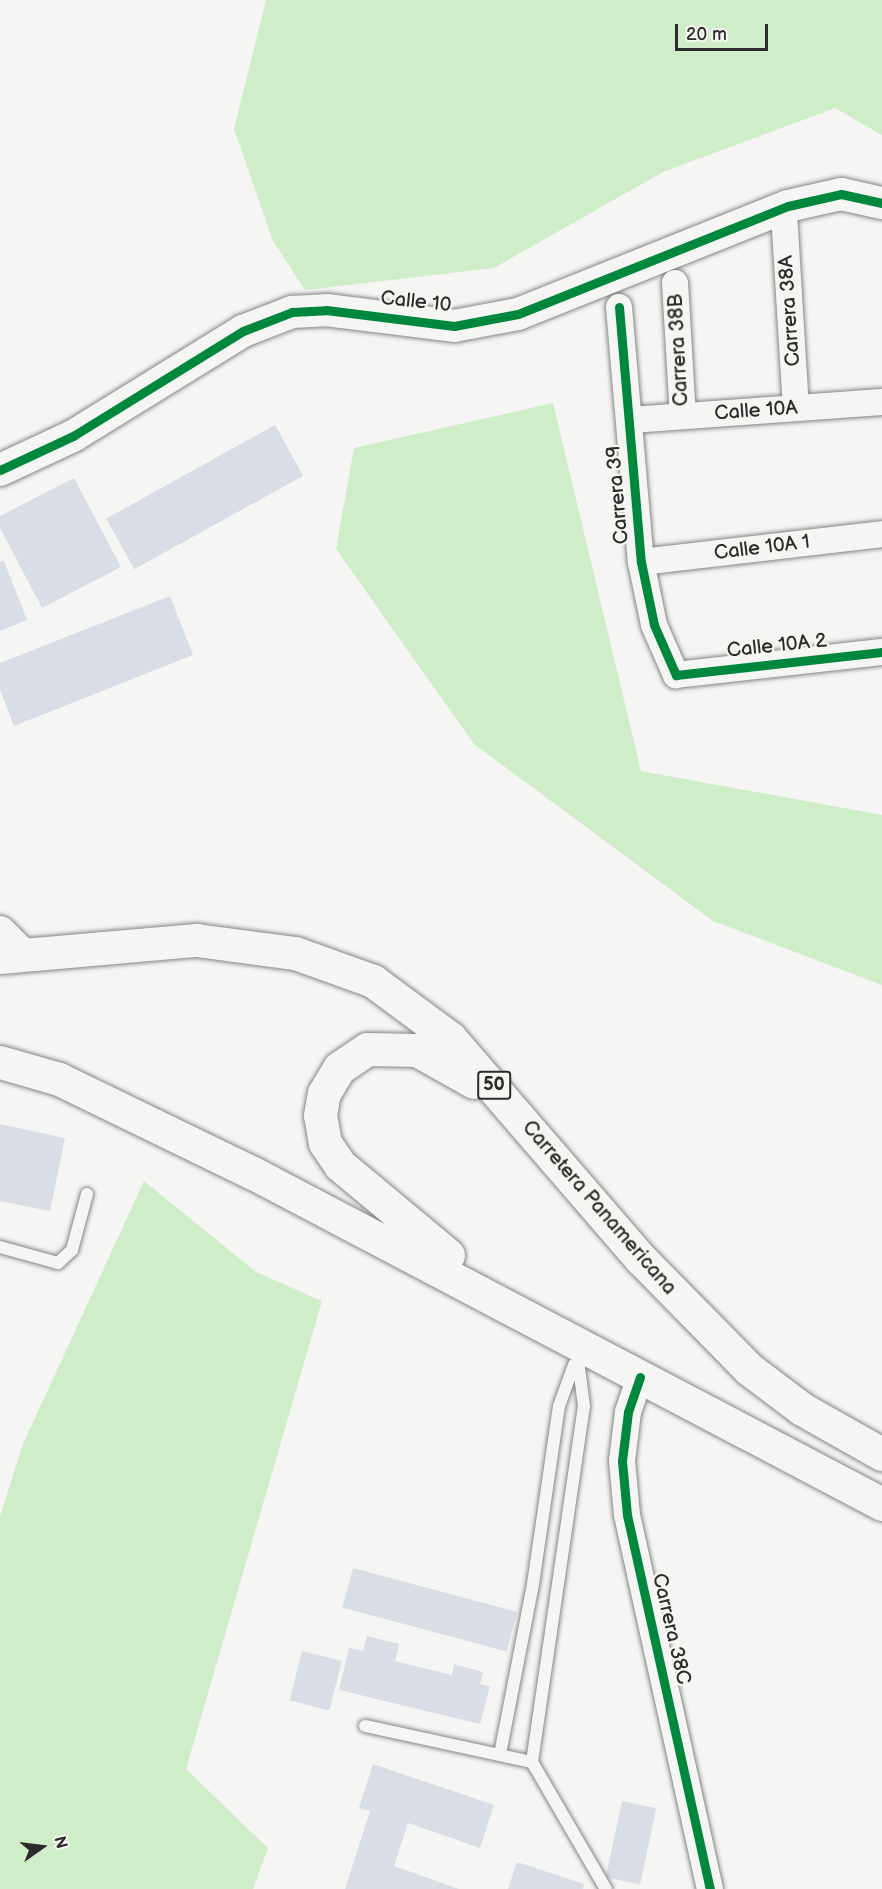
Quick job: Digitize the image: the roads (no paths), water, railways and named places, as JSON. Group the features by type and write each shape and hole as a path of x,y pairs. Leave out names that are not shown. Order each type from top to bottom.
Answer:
{"highway":[{"name":"Carretera Panamericana","path":"8,948 196,940 295,953 373,981 450,1038 668,1289 749,1369 802,1409 882,1454"},
{"path":"534,1134 446,1061 392,1046 349,1058 324,1093 320,1115 325,1143 359,1185 575,1352 640,1377 882,1504"},
{"path":"0,1062 59,1079 129,1111 533,1318"}],"street":[{"name":"Calle 10","path":"0,470 73,436 243,331 292,312 326,310 465,324 518,314 788,206 841,194 882,203"},
{"name":"Carrera 38A","path":"784,213 796,408"},
{"name":"Carrera 38B","path":"675,283 683,416"},
{"name":"Carrera 39","path":"619,307 641,562 654,625 676,675"},
{"name":"Calle 10A","path":"630,420 882,402"},
{"name":"Calle 10A 1","path":"641,562 882,534"},
{"name":"Calle 10A 2","path":"676,675 882,652"},
{"name":"Carrera 38C","path":"640,1377 622,1461 627,1515 710,1889"}],"lane":[{"path":"0,1247 58,1263 72,1250 87,1194"},
{"path":"500,1754 533,1584 559,1406 575,1352"},
{"path":"575,1352 584,1406 532,1762 606,1889"},
{"path":"365,1726 532,1762"}]}
